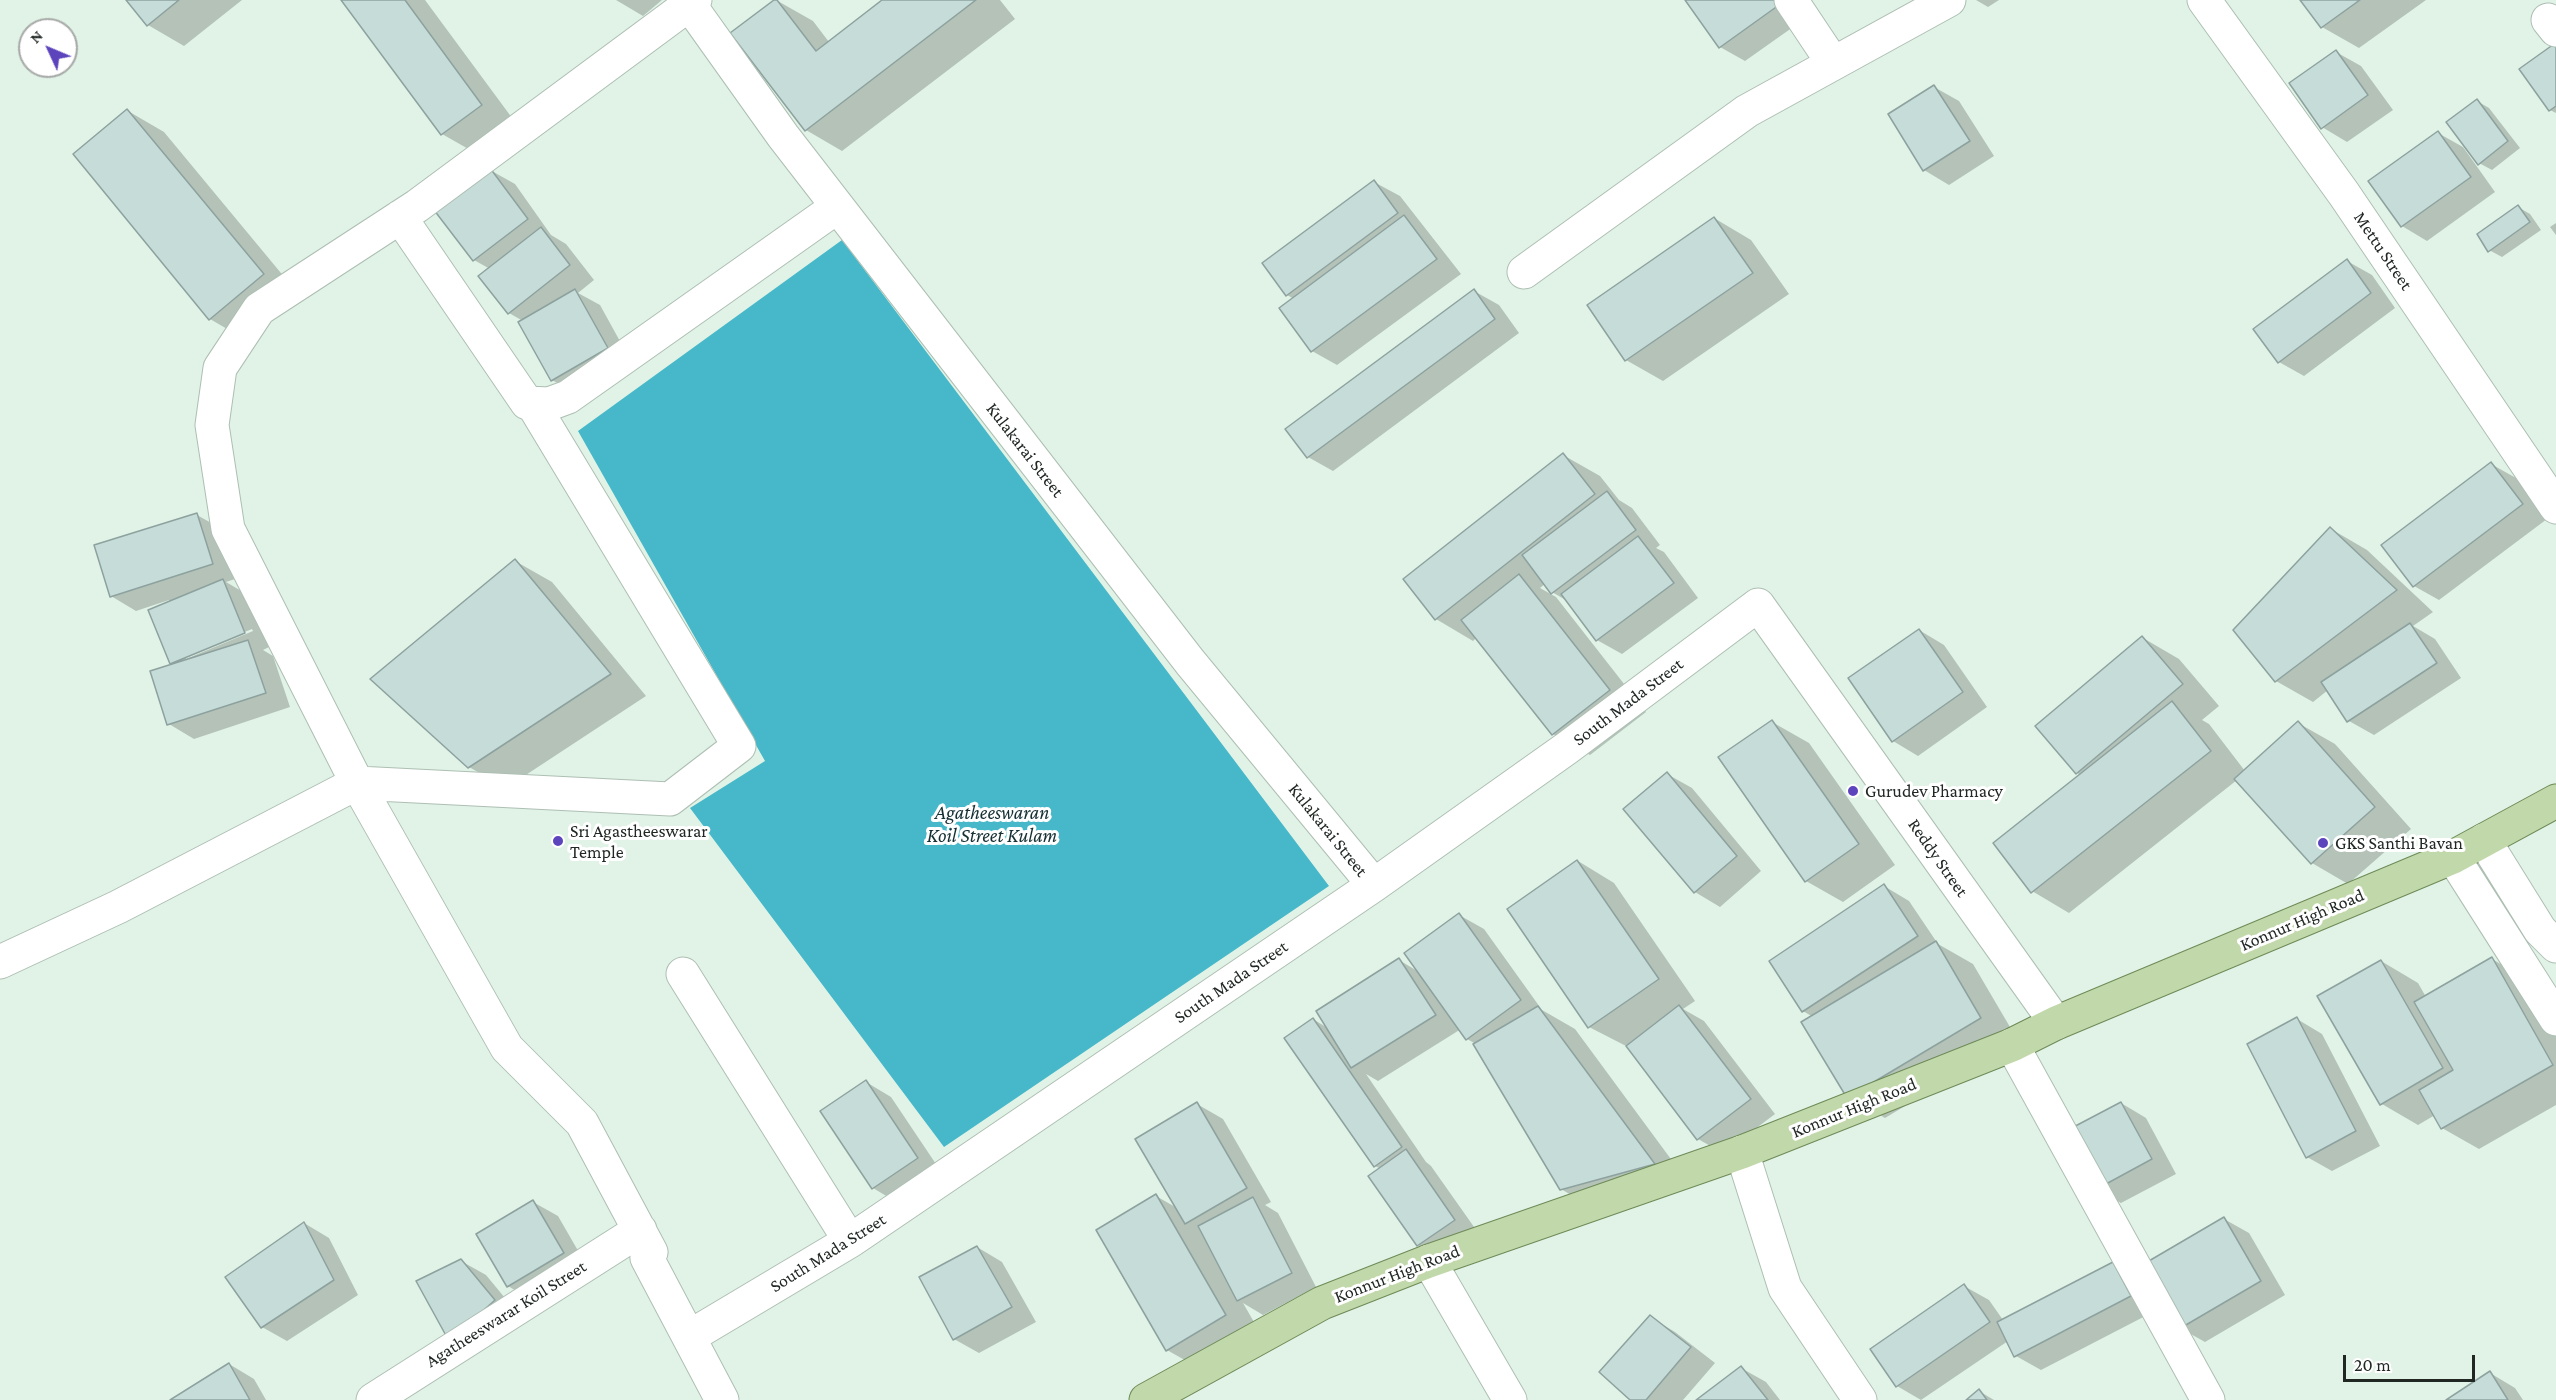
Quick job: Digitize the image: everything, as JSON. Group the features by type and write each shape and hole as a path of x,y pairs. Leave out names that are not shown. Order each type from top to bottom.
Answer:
{"main road":[{"name":"Konnur High Road","path":"1146,1400 1322,1303 1429,1261 1742,1152 2012,1045 2056,1023 2453,857 2556,801"}],"street":[{"path":"1791,0 1833,63"},
{"path":"1524,272 1747,111 1948,0"},
{"name":"Mettu Street","path":"2204,0 2344,194 2556,507"},
{"path":"692,2 400,217 259,309 220,368 212,425 228,529 357,783 507,1048 582,1123 640,1230 651,1252 647,1258 722,1400"},
{"name":"Kulakarai Street","path":"692,2 837,207 1191,663 1374,885"},
{"path":"400,217 527,403 549,405 568,397 837,207"},
{"path":"0,962 118,907 357,783 669,799 739,746 532,403"},
{"name":"South Mada Street","path":"689,1337 850,1242 1374,885 1567,748 1758,605"},
{"name":"Reddy Street","path":"1758,605 2056,1023"},
{"path":"2484,840 2540,930 2556,946"},
{"path":"2453,857 2556,1019"},
{"path":"2523,904 2546,912 2556,912"},
{"path":"683,974 850,1242"},
{"path":"2012,1045 2208,1400"},
{"path":"1742,1152 1785,1288 1860,1400"},
{"name":"Agatheeswarar Koil Street","path":"373,1400 640,1230"},
{"path":"1429,1261 1510,1400"}],"water":[{"name":"Agatheeswaran Koil Street Kulam","path":"842,240 1329,886 944,1147 690,808 765,761 578,431"}],"building":[{"path":"126,0 179,0 147,26"},
{"path":"341,0 405,0 482,105 441,135"},
{"path":"777,0 816,51 882,0 976,0 805,131 730,33"},
{"path":"1685,0 1776,0 1779,5 1719,48"},
{"path":"2300,0 2360,0 2321,28"},
{"path":"2554,44 2556,47 2556,106 2549,111 2519,69"},
{"path":"2336,50 2368,95 2321,129 2289,83"},
{"path":"1934,85 1970,141 1923,171 1888,114"},
{"path":"2477,99 2508,141 2478,165 2446,122"},
{"path":"127,109 264,274 209,320 73,154"},
{"path":"2438,131 2471,177 2401,227 2368,181"},
{"path":"490,168 528,219 473,261 434,210"},
{"path":"1374,180 1398,213 1286,296 1262,263"},
{"path":"2518,205 2530,222 2488,252 2477,234"},
{"path":"1404,215 1437,259 1311,352 1279,308"},
{"path":"1714,217 1753,273 1625,361 1587,305"},
{"path":"541,227 570,265 508,314 478,276"},
{"path":"2347,259 2371,293 2278,363 2253,329"},
{"path":"575,289 608,348 551,381 518,322"},
{"path":"1474,289 1495,319 1307,458 1285,429"},
{"path":"1563,453 1595,494 1435,620 1403,579"},
{"path":"2491,462 2523,504 2413,587 2381,545"},
{"path":"1607,491 1636,530 1551,594 1522,555"},
{"path":"197,513 213,564 110,597 94,545"},
{"path":"2330,527 2397,590 2275,682 2233,630"},
{"path":"1638,536 1674,583 1596,641 1561,594"},
{"path":"515,559 611,674 468,768 370,679"},
{"path":"1519,574 1610,690 1552,735 1461,620"},
{"path":"223,579 245,633 170,664 148,610"},
{"path":"2410,623 2437,663 2347,722 2321,682"},
{"path":"1919,629 1963,692 1892,742 1848,678"},
{"path":"2142,636 2183,684 2076,774 2035,726"},
{"path":"248,640 266,693 167,725 150,671"},
{"path":"2172,701 2211,751 2031,893 1993,843"},
{"path":"1772,720 1859,844 1805,882 1718,757"},
{"path":"2298,721 2375,807 2311,864 2234,779"},
{"path":"1667,772 1737,856 1694,893 1623,809"},
{"path":"1577,860 1659,979 1588,1028 1507,909"},
{"path":"1884,884 1918,936 1802,1012 1769,961"},
{"path":"1459,913 1521,1000 1466,1040 1404,953"},
{"path":"1936,941 1981,1018 1847,1098 1801,1022"},
{"path":"2492,957 2553,1065 2441,1129 2419,1090 2453,1070 2414,1002"},
{"path":"1399,958 1436,1015 1351,1068 1316,1011"},
{"path":"2381,960 2443,1068 2380,1105 2317,996"},
{"path":"1679,1005 1751,1099 1697,1140 1626,1046"},
{"path":"1538,1006 1655,1164 1560,1190 1473,1044"},
{"path":"2297,1017 2356,1131 2306,1158 2247,1044"},
{"path":"1313,1018 1402,1147 1374,1167 1284,1038"},
{"path":"866,1080 918,1158 872,1189 820,1111"},
{"path":"1197,1102 1247,1188 1185,1224 1135,1139"},
{"path":"2121,1102 2152,1159 2095,1190 2064,1132"},
{"path":"1406,1149 1455,1220 1417,1246 1368,1176"},
{"path":"1156,1194 1226,1315 1166,1351 1096,1230"},
{"path":"1253,1197 1292,1273 1237,1301 1198,1226"},
{"path":"533,1200 564,1253 507,1287 476,1234"},
{"path":"2224,1217 2261,1281 2179,1329 2142,1265"},
{"path":"304,1222 334,1280 261,1328 225,1277"},
{"path":"977,1246 1012,1307 953,1340 919,1277"},
{"path":"461,1259 495,1300 449,1341 416,1281"},
{"path":"2113,1262 2131,1296 2014,1357 1997,1322"},
{"path":"1964,1284 1990,1322 1896,1387 1870,1349"},
{"path":"1650,1315 1691,1347 1646,1400 1630,1400 1599,1372"},
{"path":"229,1363 250,1400 170,1400"},
{"path":"1741,1366 1768,1400 1696,1400"},
{"path":"2490,1371 2508,1400 2446,1400"},
{"path":"1979,1389 1987,1400 1966,1400"}],"place":[{"name":"Gurudev Pharmacy","path":"1853,791"},
{"name":"Sri Agastheeswarar Temple","path":"558,841"},
{"name":"GKS Santhi Bavan","path":"2323,843"}]}
